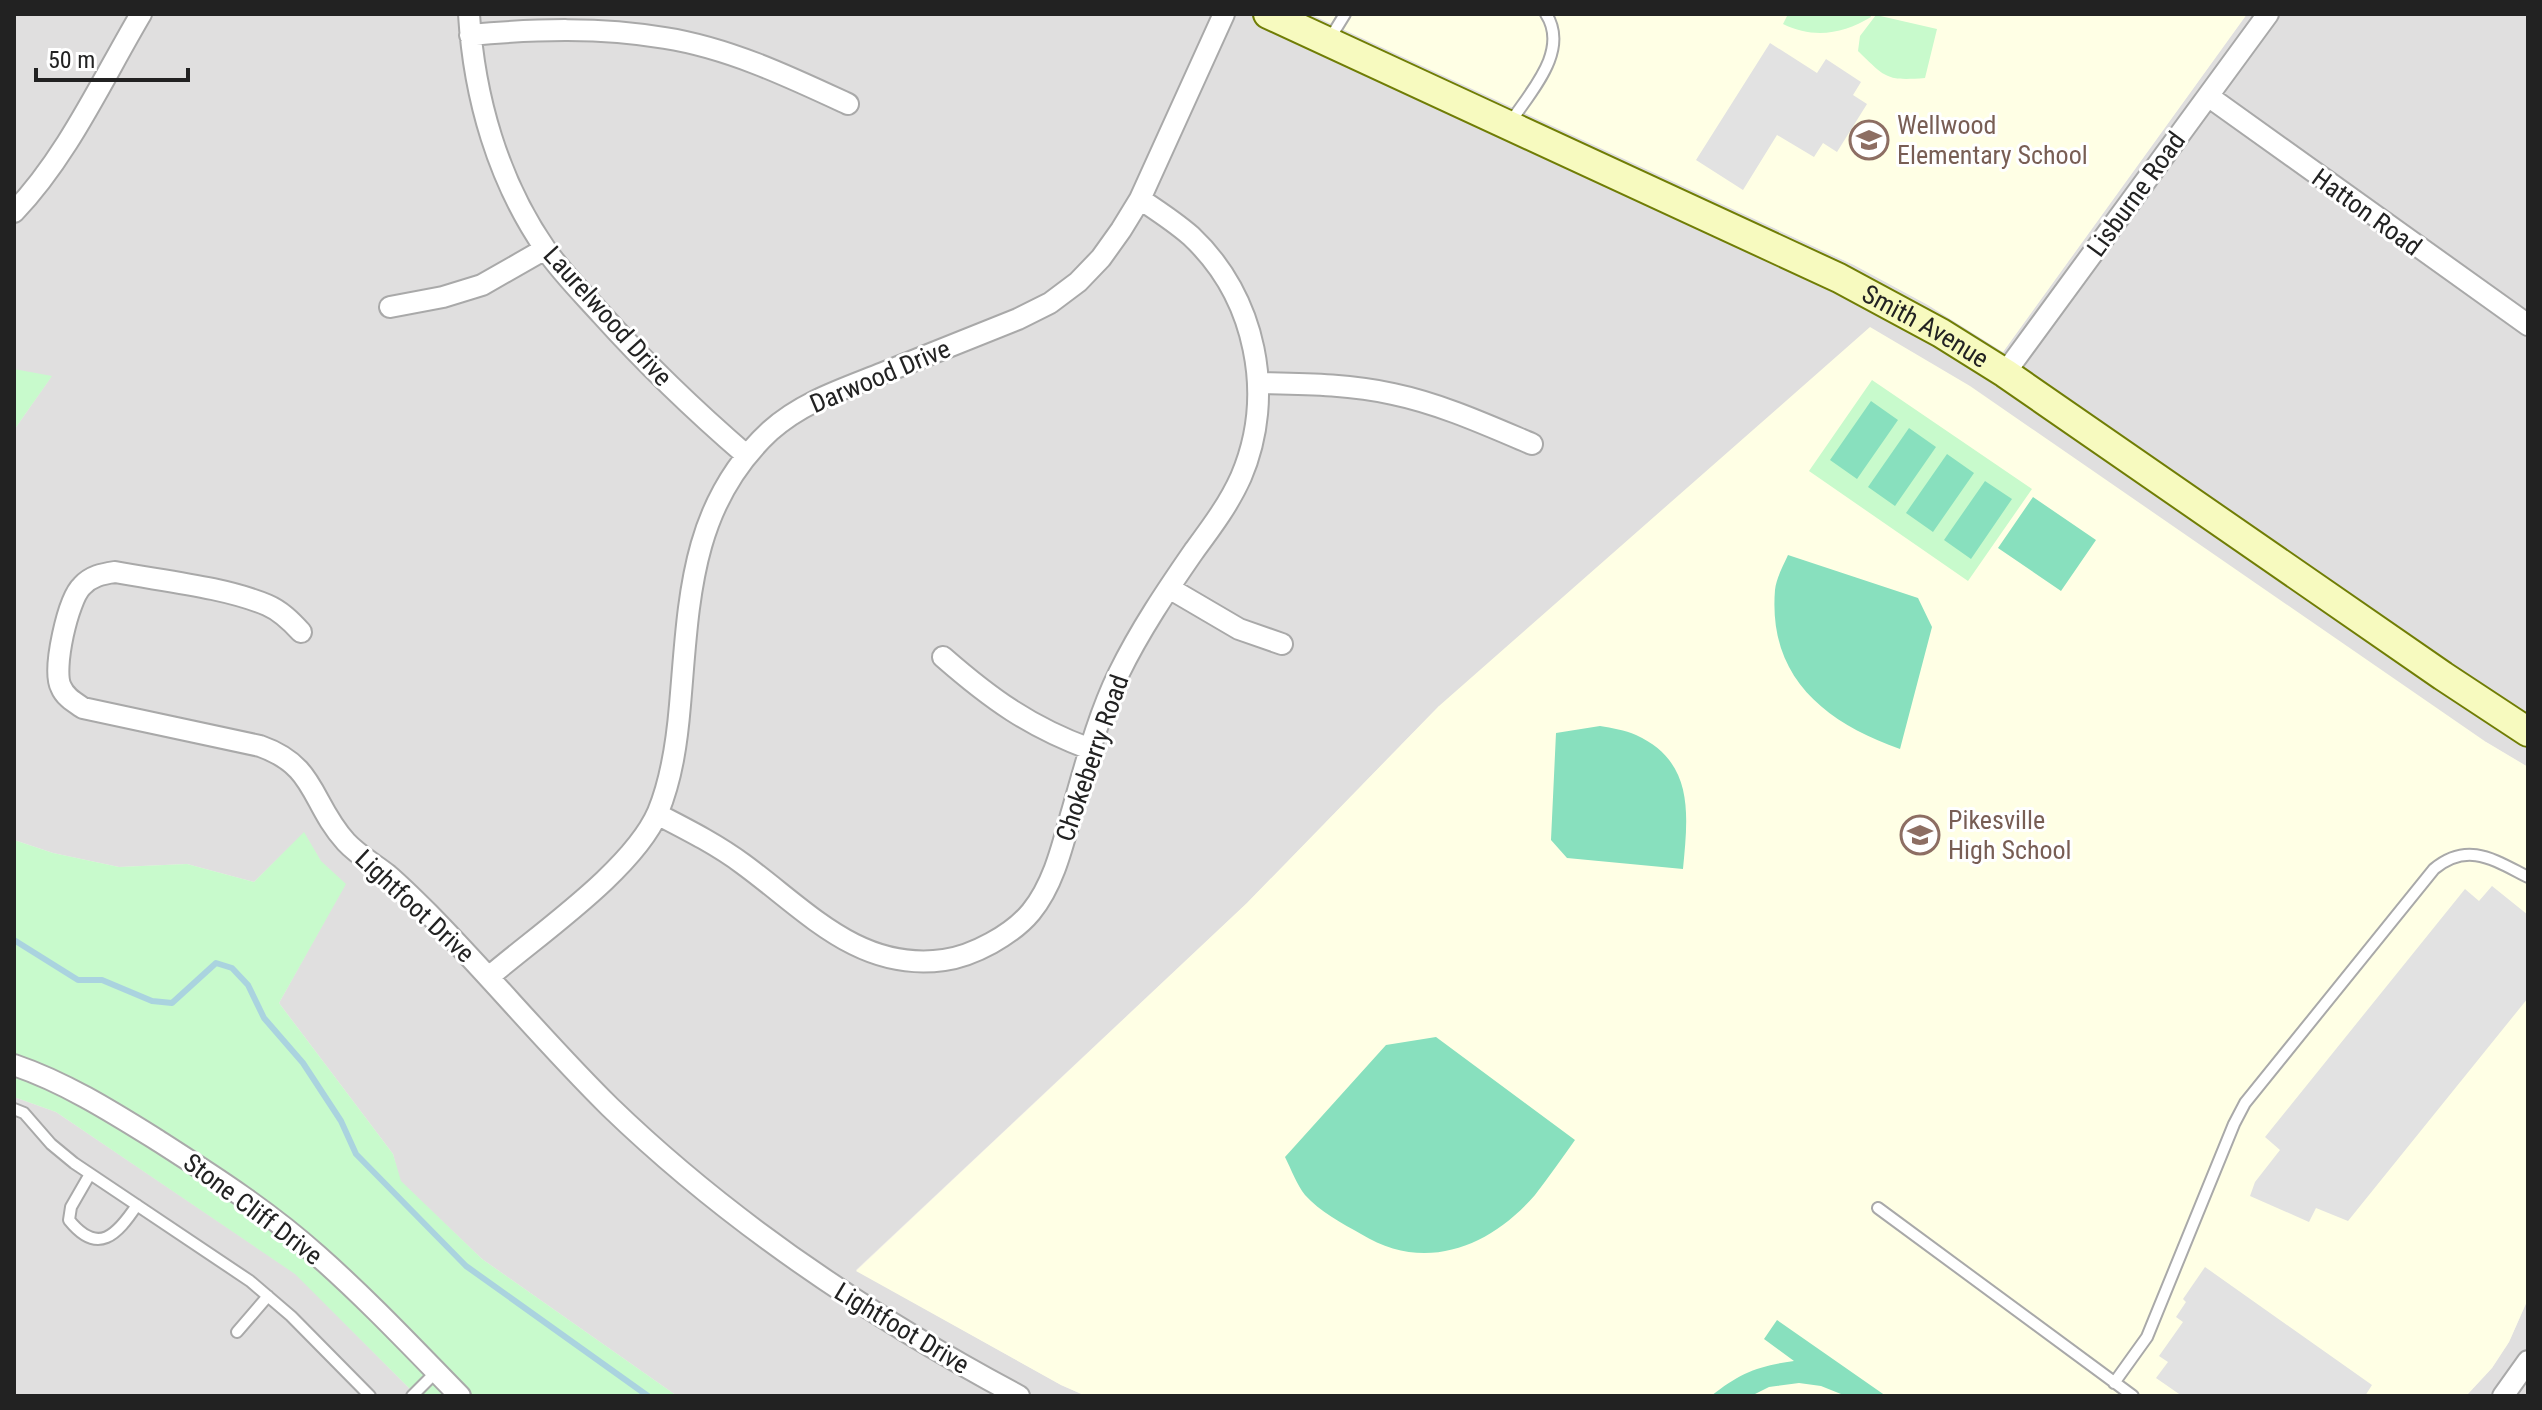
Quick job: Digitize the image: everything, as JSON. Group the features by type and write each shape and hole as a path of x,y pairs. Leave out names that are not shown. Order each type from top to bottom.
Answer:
{"main road":[{"name":"Smith Avenue","path":"1268,14 1839,278 1941,333 2005,373 2528,732"}],"street":[{"path":"14,212 38,187 141,14"},
{"name":"Darwood Drive","path":"490,976 614,871 638,844 657,814 668,783 677,738 691,580 711,513 746,455 772,430 817,400 1018,319 1050,303 1078,282 1101,258 1140,199 1224,14"},
{"name":"Lisburne Road","path":"2005,373 2268,14"},
{"path":"470,24 578,29 667,38 750,61 848,104"},
{"name":"Laurelwood Drive","path":"470,24 478,92 490,133 501,163 545,249 629,344 689,405 746,455"},
{"name":"Hatton Road","path":"2208,96 2528,325"},
{"name":"Chokeberry Road","path":"657,814 741,862 830,931 858,948 888,959 918,962 948,960 978,949 1008,932 1030,913 1048,884 1060,853 1090,749 1119,673 1169,588 1240,479 1255,424 1258,383 1249,330 1234,291 1191,237 1140,199"},
{"path":"390,307 443,297 482,285 545,249"},
{"path":"1258,383 1319,385 1393,394 1478,421 1532,444"},
{"name":"Lightfoot Drive","path":"301,632 288,617 270,606 241,596 115,572 99,574 79,588 72,602 56,673 69,699 83,708 260,746 296,764 330,823 347,843 396,882 490,976 567,1063 610,1106 727,1209 823,1280 878,1316 1019,1396"},
{"path":"1169,588 1239,629 1282,644"},
{"path":"943,657 982,691 1029,723 1090,749"},
{"name":"Stone Cliff Drive","path":"14,1065 72,1089 251,1202 317,1254 460,1396"},
{"path":"2503,1396 2528,1361"}],"lane":[{"path":"1328,41 1345,14"},
{"path":"1509,125 1549,62 1554,48 1553,24 1546,14"},
{"path":"2114,1383 2147,1337 2245,1103 2434,869 2447,858 2462,854 2478,855 2528,877"},
{"path":"14,1109 24,1113 51,1144 90,1174 268,1296 370,1396"},
{"path":"90,1174 71,1207 69,1220 80,1234 96,1240 111,1237 123,1227 137,1205"},
{"path":"1878,1208 2133,1396"},
{"path":"237,1332 268,1296"},
{"path":"412,1396 436,1372"}],"shaded area":[{"path":"14,14 1310,14 1854,265 1928,305 2003,352 2247,14 2528,14 2528,767 2486,742 1439,706 1247,903 856,1270 1086,1396 677,1396 482,1259 400,1181 393,1154 279,1003 345,884 321,862 304,833 254,882 187,864 119,867 53,853 14,840 14,430 51,377 14,370"},
{"name":"Wellwood Elementary School","path":"1310,14 2247,14 2003,352 1928,305 1854,265"},
{"path":"1770,43 1817,73 1826,59 1861,82 1853,95 1867,104 1837,152 1823,143 1814,157 1777,135 1743,190 1696,160"},
{"name":"Pikesville High School","path":"1870,327 1970,386 2486,742 2528,767 2528,1299 2509,1342 2492,1368 2466,1396 1086,1396 856,1271 1247,903 1439,706"},
{"path":"2492,886 2528,915 2528,998 2348,1221 2316,1208 2309,1222 2250,1196 2255,1182 2280,1150 2265,1137 2465,889 2479,901"},
{"path":"14,1097 56,1112 296,1274 417,1396 14,1396"},
{"path":"2205,1267 2372,1385 2365,1396 2182,1396 2156,1378 2168,1362 2159,1356 2183,1322 2176,1317 2186,1302 2183,1299"},
{"path":"2528,1299 2528,1396 2466,1396 2492,1368 2509,1342"}],"green space":[{"path":"1788,14 1870,14 1871,17 1839,31 1817,33 1783,24"},
{"path":"1876,15 1937,29 1925,78 1887,76 1858,51 1860,36"},
{"path":"14,369 52,376 14,430"},
{"path":"1872,380 2032,489 1968,581 1809,471"},
{"path":"1871,401 1898,420 1857,479 1830,460"},
{"path":"1909,428 1936,447 1895,506 1868,487"},
{"path":"1947,454 1974,473 1933,532 1906,513"},
{"path":"1985,481 2012,499 1971,559 1944,540"},
{"path":"2033,497 2096,540 2061,591 1998,548"},
{"path":"1788,555 1918,598 1932,627 1900,749 1847,725 1825,710 1806,692 1791,671 1781,648 1775,621 1776,586"},
{"path":"1600,726 1632,733 1655,746 1678,775 1686,810 1683,869 1567,858 1551,840 1556,733"},
{"path":"304,832 321,861 346,884 279,1003 393,1154 401,1181 482,1259 677,1396 417,1396 295,1274 56,1112 14,1097 14,840 53,853 119,867 187,864 254,882"},
{"path":"1436,1037 1575,1140 1535,1195 1497,1229 1454,1249 1432,1253 1408,1252 1385,1246 1361,1234 1317,1206 1302,1191 1285,1157 1386,1045"},
{"path":"1777,1320 1886,1396 1846,1396 1821,1386 1799,1383 1769,1387 1751,1396 1711,1396 1750,1372 1794,1361 1764,1339"}],"waterway":[{"path":"14,940 78,980 102,980 152,1001 172,1003 216,963 232,968 248,985 264,1018 303,1063 341,1121 356,1154 466,1266 648,1396"}],"place":[{"name":"Wellwood Elementary School","path":"1869,140"},
{"name":"Pikesville High School","path":"1920,835"}]}
